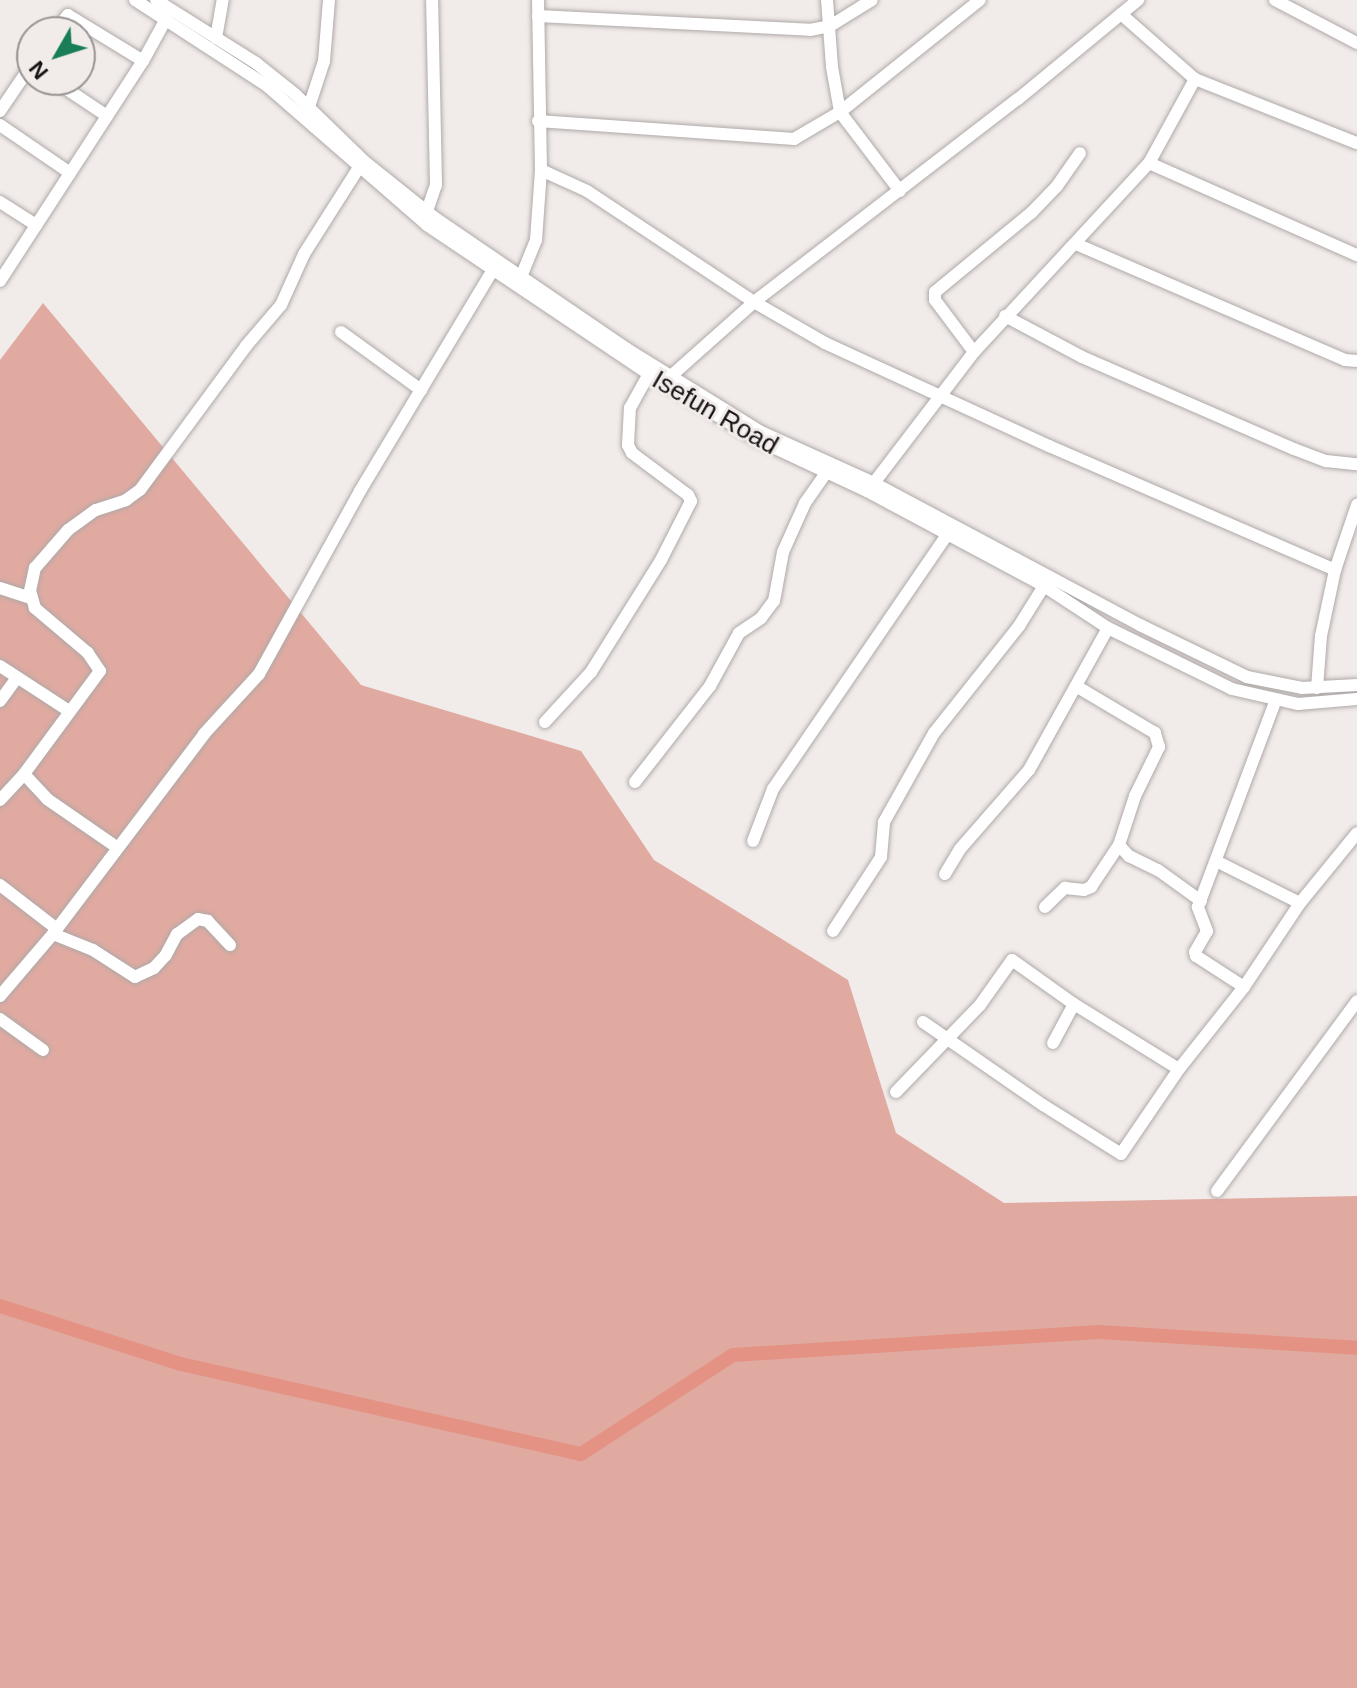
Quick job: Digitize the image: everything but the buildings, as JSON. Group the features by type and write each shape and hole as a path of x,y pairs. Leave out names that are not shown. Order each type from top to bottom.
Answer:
{"street":[{"name":"Isefun Road","path":"135,0 266,85 418,219 649,374 756,439 825,474 871,487 947,535 1044,586 1108,628 1232,689 1275,702 1298,704 1357,699"},
{"name":"Isefun Road","path":"156,0 256,63 309,107 365,162 427,211 521,277 761,432 1214,663 1247,677 1317,688 1357,685"},
{"path":"216,38 223,0"},
{"path":"309,107 324,61 329,0"},
{"path":"427,211 436,185 432,0"},
{"path":"521,277 536,240 541,170 538,0"},
{"path":"827,0 840,112 900,191"},
{"path":"538,16 810,30 830,26 872,0"},
{"path":"538,121 691,129 784,139 801,136 840,112 980,0"},
{"path":"671,376 754,302 900,191 1138,0"},
{"path":"1275,0 1357,43"},
{"path":"1121,14 1195,79 1357,143"},
{"path":"0,279 143,61 166,19"},
{"path":"96,32 143,61"},
{"path":"871,487 974,352 1149,163 1195,79"},
{"path":"0,111 16,88"},
{"path":"77,96 107,116"},
{"path":"0,125 70,173"},
{"path":"974,352 935,300 935,292 1032,212 1057,186 1080,153"},
{"path":"1149,163 1357,255"},
{"path":"0,800 24,774 96,677 98,665 41,615 31,598 35,568 54,545 96,510 126,500 140,490 246,346 272,317 304,254 358,169"},
{"path":"541,170 587,191 754,302 825,343 941,398 1335,570"},
{"path":"0,202 36,225"},
{"path":"1076,244 1345,360 1357,361"},
{"path":"0,996 55,931 204,734 259,674 354,502 492,271"},
{"path":"1005,316 1082,357 1294,449 1326,461 1357,464"},
{"path":"341,332 421,390"},
{"path":"545,722 591,672 661,560 691,501 688,495 632,453 628,445 630,408 649,374"},
{"path":"635,782 710,686 739,633 761,618 774,601 783,552 805,503 825,474"},
{"path":"1317,688 1321,636 1335,570 1351,539 1357,505"},
{"path":"753,841 773,789 947,535"},
{"path":"833,931 881,857 884,822 934,733 1019,626 1044,586"},
{"path":"0,588 31,598"},
{"path":"945,874 960,849 1029,770 1108,628"},
{"path":"0,666 69,711"},
{"path":"0,701 16,679"},
{"path":"1045,907 1065,888 1084,890 1091,887 1119,845 1135,796 1159,747 1158,736 1076,686"},
{"path":"1244,987 1196,956 1195,952 1207,931 1198,907 1275,702"},
{"path":"24,774 47,799 118,848"},
{"path":"923,1022 947,1041 1121,1154 1179,1069 1244,987 1300,903 1357,833"},
{"path":"1119,845 1129,856 1158,870 1201,901"},
{"path":"1216,861 1300,903"},
{"path":"2,890 55,931 93,950 135,977 154,968 166,955 177,934 198,919 208,921 230,945"},
{"path":"896,1092 980,1005 1012,960 1074,1004 1179,1069"},
{"path":"1217,1191 1357,1001"},
{"path":"1053,1043 1074,1004"},
{"path":"0,1019 43,1050"}],"shaded area":[{"path":"43,303 361,685 581,751 654,860 848,980 896,1133 1004,1203 1357,1196 1357,1688 0,1688 0,360"}],"waterway":[{"path":"0,1306 181,1364 581,1454 733,1355 1099,1332 1357,1348"}]}
